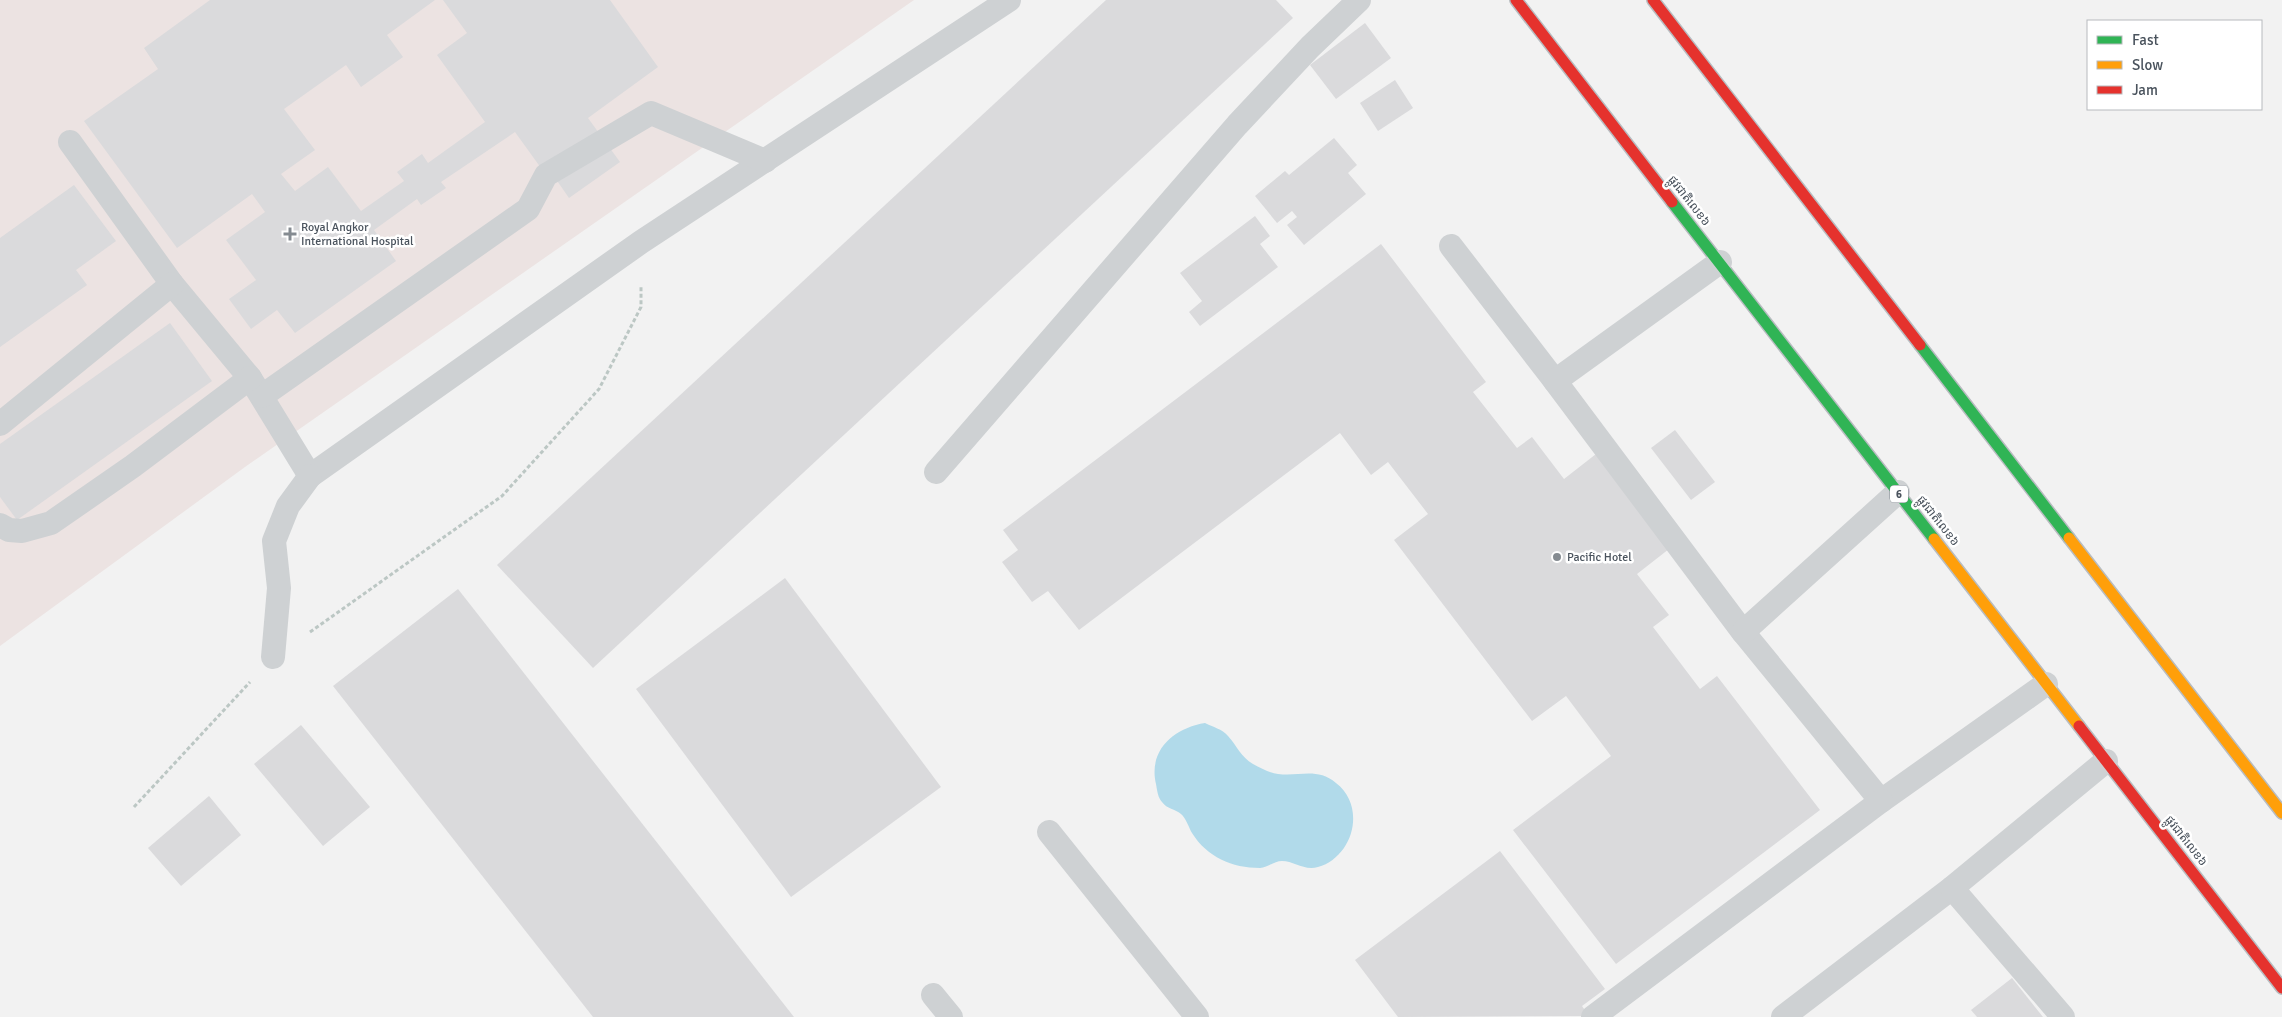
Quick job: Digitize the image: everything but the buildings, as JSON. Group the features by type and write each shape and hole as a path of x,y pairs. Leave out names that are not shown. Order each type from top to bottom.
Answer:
{"highway":[{"name":"ផ្លូវជាតិលេខ៦","path":"1516,0 2282,988"},
{"path":"1653,0 2282,813"}],"lane":[{"path":"273,657 278,588 274,541 288,506 310,476 641,242 1009,0"},
{"path":"936,472 1237,125 1310,47 1359,0"},
{"path":"0,526 9,530 22,531 51,522 133,466 528,209 546,175 651,114 765,160"},
{"path":"70,142 172,284 256,387 310,476"},
{"path":"1451,246 1743,632 1881,802"},
{"path":"1555,381 1720,262"},
{"path":"0,424 172,284"},
{"path":"1743,632 1898,492"},
{"path":"1593,1017 1881,802 2046,684"},
{"path":"1783,1017 1952,888 2106,761"},
{"path":"1049,832 1197,1017"},
{"path":"1952,888 2063,1017"},
{"path":"933,995 952,1017"}],"path":[{"path":"134,807 273,657 502,496 600,389 641,308 641,242"}],"shaded area":[{"name":"Royal Angkor International Hospital","path":"0,0 914,0 245,467 0,646"}],"water":[{"path":"1205,723 1226,734 1245,758 1265,770 1286,775 1322,775 1336,783 1346,793 1353,817 1352,830 1340,853 1330,862 1313,868 1282,861 1260,868 1230,863 1205,849 1192,833 1183,816 1166,806 1161,800 1157,791 1155,772 1156,761 1166,743 1183,730"}],"traffic: fast":[{"path":"1672,202 1934,539"},
{"path":"1920,345 2069,538"}],"traffic: slow":[{"path":"2069,538 2282,813"},
{"path":"1934,539 2079,726"}],"traffic: jam":[{"path":"1516,0 1672,202"},
{"path":"1653,0 1920,345"},
{"path":"2079,726 2282,988"}],"place":[{"name":"Royal Angkor International Hospital","path":"290,234"},
{"name":"Pacific Hotel","path":"1557,557"}]}
